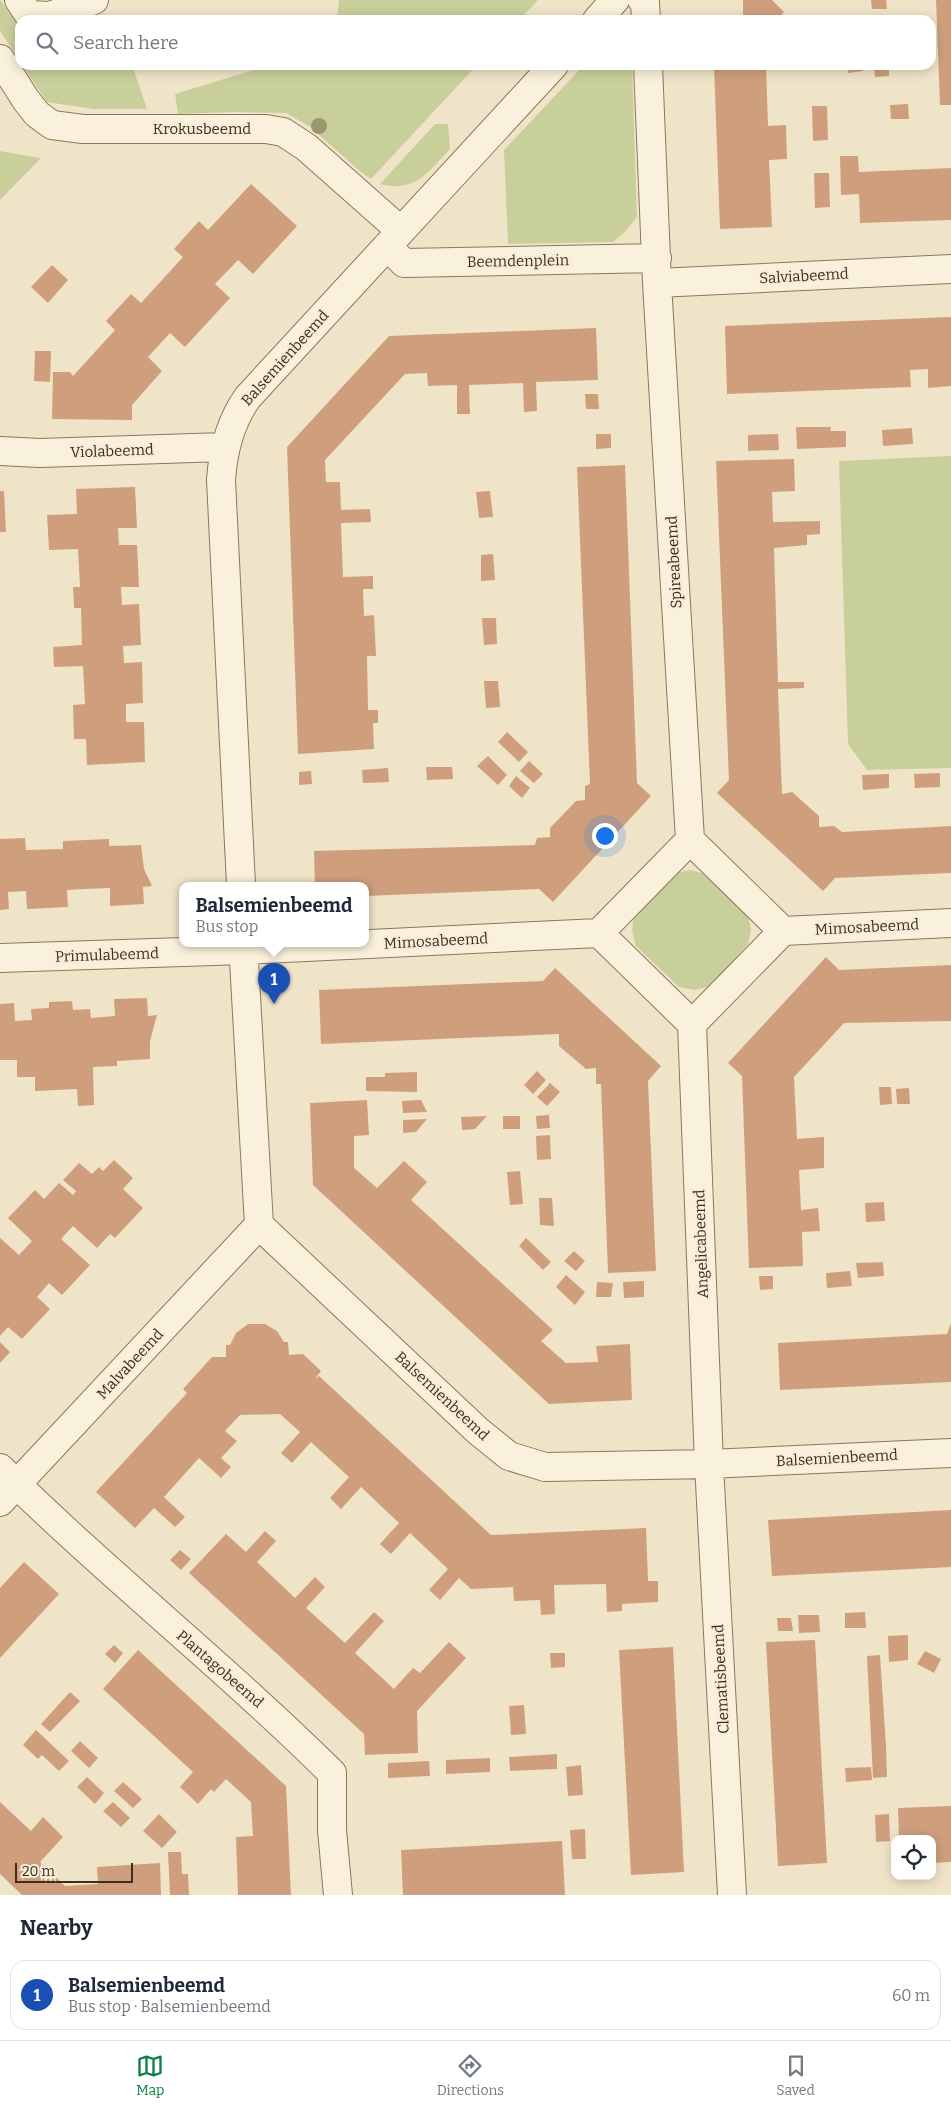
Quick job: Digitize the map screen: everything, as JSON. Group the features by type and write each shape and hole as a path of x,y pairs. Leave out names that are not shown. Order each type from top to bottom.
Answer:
{"street":[{"path":"19,0 29,15"},
{"path":"53,15 94,0"},
{"path":"602,15 615,0"},
{"path":"642,0 645,2 646,15"},
{"name":"Krokusbeemd","path":"0,59 26,100 37,114 52,126 83,129 266,129 283,132 306,147 394,239"},
{"name":"Balsemienbeemd","path":"240,882 222,480 224,448 240,409 248,398 549,70"},
{"path":"648,70 657,270"},
{"name":"Beemdenplein","path":"394,239 404,263 657,270"},
{"name":"Salviabeemd","path":"657,270 951,269"},
{"name":"Spireabeemd","path":"657,270 690,840"},
{"name":"Violabeemd","path":"0,451 40,453 224,448"},
{"path":"690,840 783,931 692,1024 599,933 690,840"},
{"name":"Mimosabeemd","path":"783,931 951,923"},
{"name":"Mimosabeemd","path":"369,941 599,933"},
{"name":"Primulabeemd","path":"0,958 223,947"},
{"path":"243,947 259,1225"},
{"name":"Angelicabeemd","path":"692,1024 709,1464"},
{"name":"Balsemienbeemd","path":"259,1225 478,1431 509,1456 544,1467 709,1464 951,1453"},
{"name":"Malvabeemd","path":"6,1485 259,1225"},
{"name":"Clematisbeemd","path":"709,1464 732,1895"},
{"name":"Plantagobeemd","path":"6,1485 93,1557 292,1733 332,1773 332,1830 338,1895"}],"green space":[{"path":"0,0 15,20 15,54 0,31"},
{"path":"339,0 538,0 524,15 338,15"},
{"path":"25,70 134,70 147,109 93,109 47,102"},
{"path":"254,70 472,70 371,179 309,126 286,113 178,114 175,94"},
{"path":"579,70 632,70 637,217 625,232 613,242 508,244 504,150"},
{"path":"435,124 448,124 450,149 428,173 403,186 380,184"},
{"path":"0,151 41,158 0,200"},
{"path":"951,456 951,768 867,770 848,744 839,461"},
{"path":"690,870 706,874 748,914 751,930 748,944 710,986 695,990 679,987 636,946 632,931 634,916 675,873"}],"building":[{"path":"743,0 772,0 784,12 781,15 743,15"},
{"path":"871,0 886,0 887,9 872,9"},
{"path":"936,0 951,0 951,105 940,105"},
{"path":"714,70 766,70 768,126 786,125 787,159 769,160 772,227 720,229"},
{"path":"848,70 863,70 863,71 848,73"},
{"path":"874,70 889,70 889,76 875,77"},
{"path":"908,104 909,119 891,119 890,105"},
{"path":"812,106 827,106 828,140 813,141"},
{"path":"840,156 858,156 859,172 951,168 951,220 860,223 859,194 841,195"},
{"path":"814,173 829,173 830,207 815,208"},
{"path":"251,184 297,226 253,274 238,260 215,284 230,298 185,347 170,333 148,357 162,371 132,405 132,420 52,419 53,372 70,372 73,376 115,330 106,321 131,294 141,303 183,257 174,249 199,221 208,230"},
{"path":"52,265 68,280 48,303 31,287"},
{"path":"951,317 951,386 928,388 928,369 910,370 911,387 727,394 725,326"},
{"path":"596,328 598,380 536,382 537,411 524,412 523,383 469,385 470,414 457,414 457,385 428,386 427,373 405,374 325,460 326,482 340,482 341,510 370,509 371,522 341,523 343,577 373,576 373,589 363,589 364,616 374,615 376,656 367,656 368,710 378,710 378,723 373,723 374,749 298,754 287,447 389,336"},
{"path":"35,351 51,351 50,382 34,381"},
{"path":"585,394 598,394 599,409 586,409"},
{"path":"796,427 831,427 830,431 846,431 846,447 797,449"},
{"path":"912,428 913,444 883,446 882,430"},
{"path":"596,434 611,434 611,448 596,449"},
{"path":"778,434 779,450 748,451 748,435"},
{"path":"794,459 795,491 772,492 773,522 820,521 820,534 807,535 807,545 774,548 778,682 804,682 804,688 778,689 782,794 792,792 819,816 819,827 834,826 842,832 951,826 951,873 835,878 823,891 717,793 729,780 716,461"},
{"path":"625,465 637,783 651,796 553,902 539,889 369,896 369,882 315,882 314,851 535,845 537,838 550,837 550,828 576,801 585,800 585,786 590,784 577,467"},
{"path":"135,487 137,528 118,528 119,545 137,545 139,587 121,587 122,605 139,604 141,645 123,646 124,663 142,662 143,703 126,704 126,722 144,722 145,762 87,765 86,739 74,739 73,705 85,704 83,666 54,667 53,647 82,645 81,608 74,608 73,587 80,587 78,549 49,550 47,515 77,514 76,489"},
{"path":"0,491 4,491 6,532 0,532"},
{"path":"490,491 493,517 479,518 476,492"},
{"path":"493,554 495,580 481,581 481,555"},
{"path":"482,618 496,618 497,644 484,645"},
{"path":"484,681 498,681 500,707 486,708"},
{"path":"507,732 528,752 519,762 498,742"},
{"path":"488,756 507,775 498,785 477,766"},
{"path":"529,761 543,774 534,783 520,771"},
{"path":"426,767 452,767 453,779 427,780"},
{"path":"388,768 389,782 363,783 362,770"},
{"path":"311,771 312,784 299,785 299,772"},
{"path":"940,773 940,787 915,788 914,774"},
{"path":"889,774 889,788 863,790 862,775"},
{"path":"516,776 530,788 522,798 509,786"},
{"path":"25,838 26,850 63,849 63,841 109,839 109,846 141,845 144,869 152,886 143,887 144,904 110,906 110,888 85,889 67,890 68,907 27,909 26,891 8,892 9,909 0,910 0,839"},
{"path":"826,957 839,970 951,965 951,1021 844,1023 794,1077 797,1139 824,1137 824,1168 799,1170 801,1210 818,1208 820,1231 802,1232 803,1266 749,1268 742,1076 728,1063"},
{"path":"555,968 661,1066 648,1081 656,1271 608,1273 601,1084 596,1084 596,1068 586,1069 559,1046 559,1034 321,1044 319,990 543,981"},
{"path":"147,998 148,1016 157,1015 150,1041 150,1059 117,1061 117,1066 93,1067 94,1105 78,1106 77,1089 35,1091 35,1077 17,1077 17,1060 0,1060 0,1004 14,1003 15,1021 32,1020 31,1009 49,1008 49,1002 72,1001 73,1010 90,1009 91,1018 115,1016 114,999"},
{"path":"537,1071 546,1080 533,1094 524,1085"},
{"path":"417,1072 417,1092 366,1091 366,1077 385,1077 385,1073"},
{"path":"550,1083 560,1092 547,1106 537,1097"},
{"path":"879,1087 891,1087 892,1104 880,1105"},
{"path":"909,1088 910,1104 897,1104 896,1089"},
{"path":"367,1100 369,1135 354,1136 354,1168 377,1188 404,1161 427,1182 411,1200 553,1330 541,1341 566,1363 598,1362 596,1346 630,1344 632,1400 549,1404 313,1185 310,1103"},
{"path":"421,1100 427,1112 403,1113 402,1101"},
{"path":"549,1115 550,1128 537,1129 536,1116"},
{"path":"487,1116 475,1129 462,1130 461,1117"},
{"path":"503,1116 520,1116 520,1129 503,1129"},
{"path":"427,1119 416,1132 403,1133 403,1120"},
{"path":"550,1135 551,1159 537,1160 536,1136"},
{"path":"114,1160 133,1178 123,1189 143,1208 115,1238 110,1234 97,1248 73,1226 61,1239 90,1265 62,1295 49,1283 37,1297 50,1309 22,1339 8,1327 0,1336 0,1238 19,1255 32,1241 8,1218 35,1190 44,1199 59,1183 73,1195 76,1191 63,1180 79,1163 92,1174 99,1167 103,1171"},
{"path":"520,1171 523,1204 510,1205 507,1172"},
{"path":"539,1198 552,1198 554,1226 540,1225"},
{"path":"884,1202 885,1221 866,1222 865,1203"},
{"path":"526,1238 551,1262 543,1270 519,1246"},
{"path":"574,1251 585,1261 576,1271 564,1261"},
{"path":"883,1262 884,1276 858,1278 856,1263"},
{"path":"850,1271 852,1286 827,1288 826,1273"},
{"path":"566,1275 585,1292 575,1305 556,1287"},
{"path":"759,1276 773,1276 773,1289 760,1290"},
{"path":"644,1281 644,1297 624,1298 623,1282"},
{"path":"597,1282 613,1283 611,1297 596,1297"},
{"path":"951,1323 951,1382 780,1390 778,1343 947,1334"},
{"path":"248,1324 265,1324 277,1331 284,1342 288,1342 289,1355 303,1354 321,1371 315,1379 319,1376 491,1535 646,1528 648,1581 658,1581 658,1602 622,1604 622,1611 607,1612 606,1584 554,1585 555,1614 541,1615 540,1600 514,1601 513,1587 471,1589 459,1578 440,1600 429,1590 448,1569 410,1533 391,1554 380,1544 399,1523 361,1487 341,1509 330,1498 349,1477 311,1442 292,1463 281,1453 300,1432 280,1414 240,1415 225,1431 237,1441 221,1458 231,1467 221,1478 199,1458 164,1497 185,1517 175,1527 154,1508 135,1528 96,1492 187,1393 183,1389 212,1357 226,1357 226,1345 230,1345 236,1333"},
{"path":"0,1342 10,1352 0,1363"},
{"path":"951,1510 951,1567 772,1576 768,1520"},
{"path":"265,1531 276,1541 257,1562 295,1598 315,1577 325,1587 306,1608 345,1643 374,1612 384,1621 355,1653 394,1689 413,1668 420,1673 449,1642 466,1658 417,1711 418,1753 365,1755 364,1734 189,1573 226,1534 246,1552"},
{"path":"180,1550 191,1559 181,1570 170,1560"},
{"path":"24,1562 59,1594 0,1658 0,1588"},
{"path":"865,1612 866,1628 845,1628 845,1613"},
{"path":"798,1615 819,1615 820,1632 799,1633"},
{"path":"777,1618 791,1618 793,1631 778,1631"},
{"path":"908,1635 908,1660 889,1662 888,1636"},
{"path":"815,1640 827,1863 778,1866 766,1642"},
{"path":"114,1645 123,1653 115,1663 105,1654"},
{"path":"673,1647 684,1872 631,1875 619,1650"},
{"path":"138,1650 286,1786 291,1895 238,1895 236,1837 253,1836 251,1802 226,1779 214,1792 211,1789 198,1804 180,1787 193,1772 103,1689"},
{"path":"925,1651 941,1659 934,1673 917,1664"},
{"path":"550,1653 565,1653 565,1667 551,1668"},
{"path":"880,1655 887,1777 873,1778 867,1656"},
{"path":"70,1692 80,1701 50,1732 41,1724"},
{"path":"524,1705 526,1734 511,1735 509,1706"},
{"path":"36,1730 69,1761 59,1771 42,1755 38,1759 23,1745"},
{"path":"80,1741 98,1758 89,1768 71,1751"},
{"path":"557,1754 557,1769 510,1771 509,1757"},
{"path":"490,1758 490,1772 446,1774 446,1760"},
{"path":"429,1761 430,1776 388,1778 388,1763"},
{"path":"581,1765 583,1795 568,1796 566,1767"},
{"path":"871,1767 872,1780 846,1782 845,1768"},
{"path":"87,1777 104,1793 95,1804 77,1787"},
{"path":"123,1782 142,1799 133,1808 114,1791"},
{"path":"0,1802 31,1831 43,1817 63,1837 40,1862 65,1886 98,1884 97,1867 160,1863 161,1895 22,1895 0,1874"},
{"path":"113,1802 130,1818 121,1827 103,1811"},
{"path":"951,1806 951,1862 936,1863 936,1835 899,1835 898,1808"},
{"path":"159,1814 177,1832 162,1848 143,1831"},
{"path":"889,1814 890,1841 876,1842 875,1815"},
{"path":"585,1829 586,1859 572,1859 570,1830"},
{"path":"562,1841 565,1895 403,1895 401,1850"},
{"path":"168,1852 181,1852 182,1874 188,1874 189,1895 170,1895"}],"place":[{"name":"Balsemienbeemd","path":"274,1004"}]}
